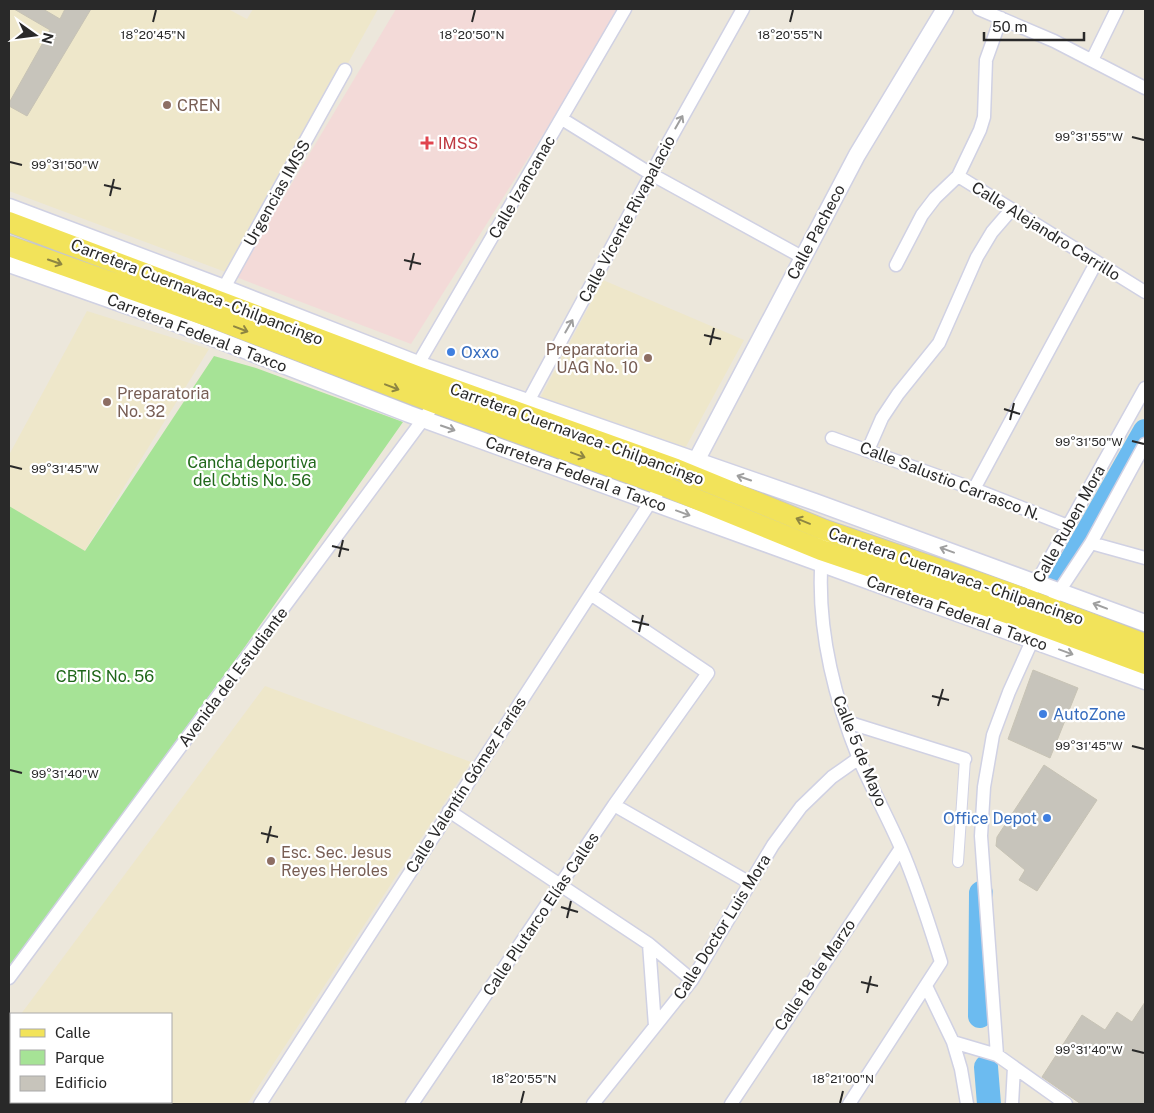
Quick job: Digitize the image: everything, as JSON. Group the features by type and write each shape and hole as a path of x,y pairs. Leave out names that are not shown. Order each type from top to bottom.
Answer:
{"main road":[{"name":"Carretera Cuernavaca - Chilpancingo","path":"9,222 217,301 368,350 452,381 520,416 676,469 825,530 1017,616"},
{"name":"Carretera Cuernavaca - Chilpancingo","path":"9,246 217,301 329,373 435,403 520,416"},
{"name":"Carretera Cuernavaca - Chilpancingo","path":"559,430 664,486 822,557 1017,616 1145,664"},
{"name":"Carretera Cuernavaca - Chilpancingo","path":"1040,624 1145,644"}],"street":[{"name":"Calle Izancanac","path":"418,364 625,9"},
{"name":"Calle Vicente Rivapalacio","path":"520,416 743,9"},
{"name":"Calle Pacheco","path":"696,461 857,155 945,9"},
{"path":"979,9 1092,60 1145,88"},
{"path":"1092,60 1117,9"},
{"path":"896,265 922,215 953,180 980,130 984,117 986,60 1001,18"},
{"name":"Urgencias IMSS","path":"217,301 345,70"},
{"path":"562,119 652,174 802,257"},
{"name":"Calle Alejandro Carrillo","path":"953,180 1011,210 1145,292"},
{"path":"9,208 217,301"},
{"path":"868,450 887,410 939,342 977,257 992,232 1011,210"},
{"path":"974,489 1096,262"},
{"name":"Carretera Federal a Taxco","path":"9,264 157,316 329,373 424,419 651,501 822,557"},
{"path":"368,350 418,364 452,381"},
{"name":"Avenida del Estudiante","path":"9,978 452,381"},
{"name":"Calle Ruben Mora","path":"1017,616 1145,388"},
{"path":"559,430 696,461 1037,582 1145,623"},
{"name":"Calle Salustio Carrasco N.","path":"832,438 974,489 1068,526"},
{"path":"997,1055 981,836 984,787 993,735 1008,692 1040,624 1059,590 1091,543 1145,444"},
{"name":"Calle Valentín Gómez Farías","path":"260,1104 448,811 592,595 651,501 676,469"},
{"name":"Calle 5 de Mayo","path":"825,530 822,557 821,608 833,686 859,758 914,879 941,962 926,988"},
{"path":"1091,543 1145,558"},
{"name":"Calle Plutarco Elías Calles","path":"412,1104 614,805 708,673 592,595"},
{"name":"Carretera Federal a Taxco","path":"1040,624 1145,681"},
{"path":"847,722 965,759 958,862"},
{"name":"Calle Doctor Luis Mora","path":"594,1104 692,980 774,844 801,807 832,777 859,758"},
{"path":"614,805 750,883"},
{"path":"448,811 560,887 649,944 692,980"},
{"name":"Calle 18 de Marzo","path":"731,1104 901,848"},
{"path":"649,944 655,1026"},
{"path":"926,988 953,1042 961,1069 967,1104"},
{"path":"852,1103 926,988"},
{"path":"953,1042 997,1055 1066,1104"},
{"path":"1012,1104 1014,1067"}],"shaded area":[{"name":"CREN","path":"9,9 228,9 247,19 253,9 378,9 231,274 9,191"},
{"name":"IMSS","path":"396,9 622,9 411,344 236,277"},
{"name":"Preparatoria UAG No. 10","path":"603,280 744,340 683,452 539,400"},
{"name":"Preparatoria No. 32","path":"87,311 209,349 84,552 9,506 9,455"},
{"name":"Esc. Sec. Jesus Reyes Heroles","path":"265,686 471,762 247,1104 9,1104 10,1029 10,1103 172,1103 172,1013 22,1013"}],"green space":[{"path":"214,356 256,368 403,422 244,648 9,969 9,506 85,551"}],"building":[{"path":"14,9 43,9 60,19 65,9 91,9 27,116 9,106 9,103 50,30"},
{"name":"AutoZone","path":"1033,670 1078,688 1050,758 1008,739"},
{"name":"Office Depot","path":"1044,765 1097,800 1037,891 1019,880 1025,870 996,846 997,837"},
{"path":"1145,1002 1145,1104 1081,1104 1042,1077 1082,1015 1105,1030 1117,1012 1132,1022"}],"waterway":[{"path":"1057,586 1145,431"},
{"path":"980,1016 981,893"},
{"path":"986,1067 989,1104"}],"place":[{"name":"CREN","path":"167,105"},
{"name":"IMSS","path":"427,143"},
{"name":"Oxxo","path":"451,352"},
{"name":"Preparatoria UAG No. 10","path":"648,358"},
{"name":"Preparatoria No. 32","path":"107,402"},
{"name":"AutoZone","path":"1043,714"},
{"name":"Office Depot","path":"1047,818"},
{"name":"Esc. Sec. Jesus Reyes Heroles","path":"271,861"}],"park label":[{"name":"Cancha deportiva del Cbtis No. 56","path":"252,471"},
{"name":"CBTIS No. 56","path":"105,676"}]}
